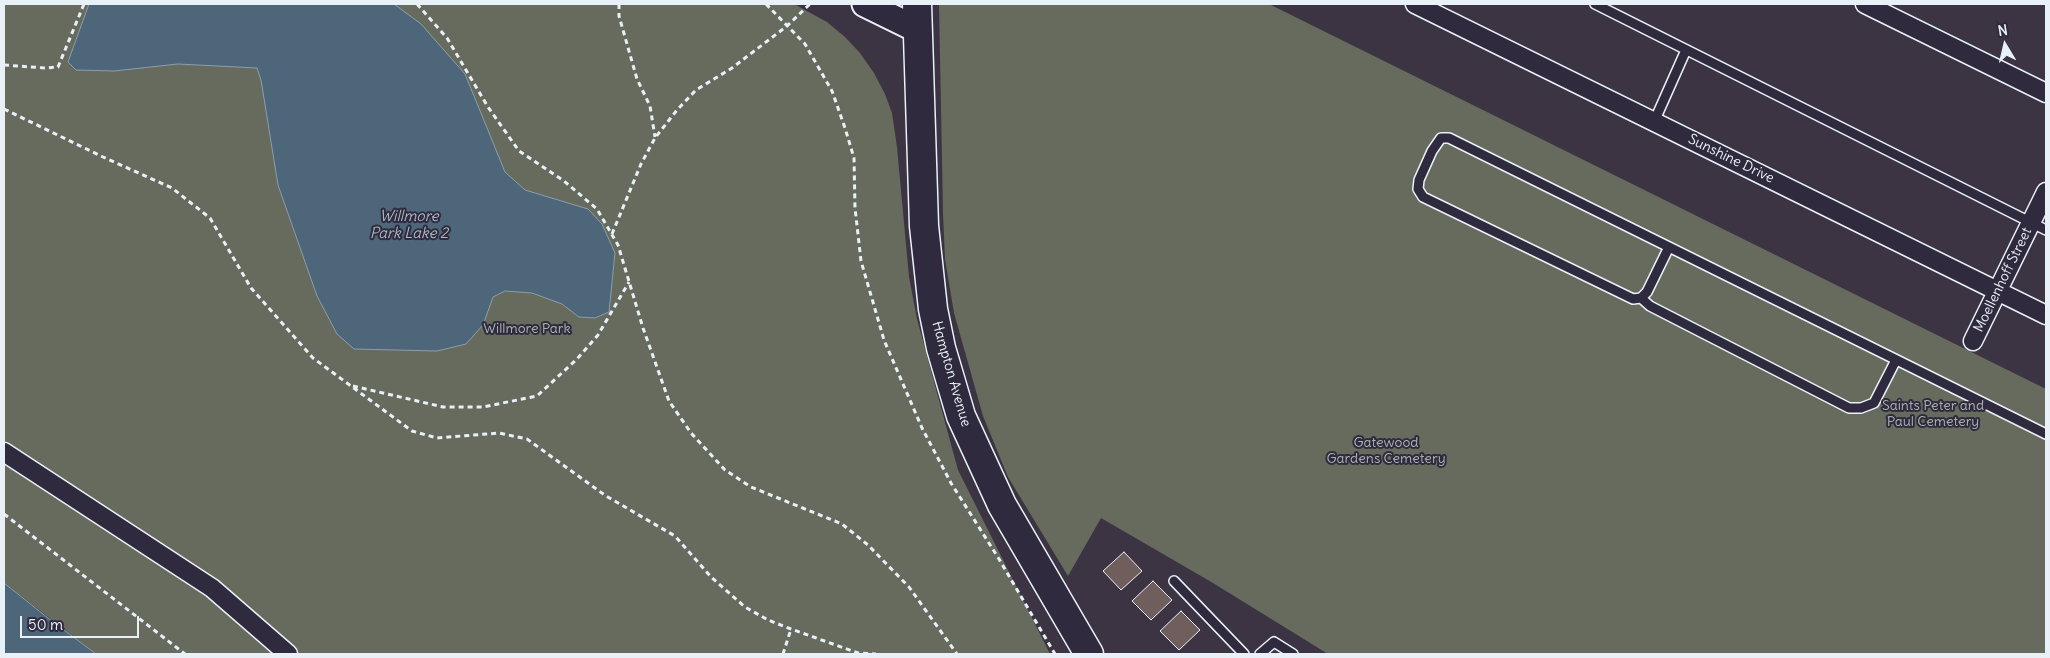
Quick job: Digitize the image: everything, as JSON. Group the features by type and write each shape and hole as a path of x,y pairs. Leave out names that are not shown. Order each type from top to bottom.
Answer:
{"main road":[{"path":"865,4 918,17"},
{"name":"Hampton Avenue","path":"918,17 924,226 933,309 941,348 961,416 1002,505 1089,654"}],"street":[{"name":"Sunshine Drive","path":"1415,4 2046,315"},
{"path":"1865,4 2046,93"},
{"name":"Moellenhoff Street","path":"1973,341 1998,291 2039,226 2046,192"},
{"path":"4,452 212,588 288,654"}],"lane":[{"path":"1595,4 2039,226"},
{"path":"1654,122 1686,50"},
{"path":"1669,247 1647,292 1641,298 1633,299 1423,196 1418,189 1418,180 1432,151 1441,138 1449,138 1669,247 1896,360 2046,434"},
{"path":"1641,298 1650,306 1849,408 1861,408 1874,403 1896,360"},
{"path":"1174,582 1244,654"},
{"path":"1260,654 1274,642 1293,654"}],"path":[{"path":"4,65 58,67 84,4"},
{"path":"418,4 447,38 488,106 519,151 564,181 597,209 618,245 669,401 691,433 724,470 751,486 834,520 868,545 909,587 957,654"},
{"path":"619,4 619,16 637,79 650,106 655,138"},
{"path":"766,4 806,44 832,91 846,128 854,158 855,208 861,261 884,340 922,428 951,483 999,559 1055,654"},
{"path":"611,234 641,164 655,138 677,110 696,90 732,68 788,26 810,4"},
{"path":"4,109 172,188 195,206 210,218 251,288 313,358 412,430 436,438 499,433 527,439 606,496 675,536 711,577 745,608 768,620 858,653 876,654"},
{"path":"350,385 442,407 482,407 537,396 577,359 598,335 629,281"},
{"path":"4,514 185,654"},
{"path":"783,654 791,629"}],"green space":[{"name":"Willmore Park","path":"4,4 794,4 827,22 860,53 874,73 892,113 909,277 917,319 958,470 1050,654 96,654 4,583"},
{"name":"Gatewood Gardens Cemetery","path":"939,4 1269,4 2046,389 2046,654 1328,654 1213,583 1101,518 1068,576 1008,477 983,416 954,313 945,259"}],"water":[{"name":"Willmore Park Lake 2","path":"89,4 394,4 421,24 465,74 505,172 525,190 588,209 602,224 615,253 609,312 595,318 579,317 562,304 532,293 505,291 493,297 483,325 466,344 437,351 354,349 337,334 317,296 278,185 261,80 257,68 178,64 114,71 76,70 68,62"},
{"path":"4,583 48,618 96,654 4,654"}],"building":[{"path":"1124,552 1142,571 1121,590 1103,571"},
{"path":"1153,581 1172,600 1151,620 1132,601"},
{"path":"1181,611 1200,630 1179,650 1160,631"}],"park label":[{"name":"Saints Peter and Paul Cemetery","path":"1933,414"}]}
